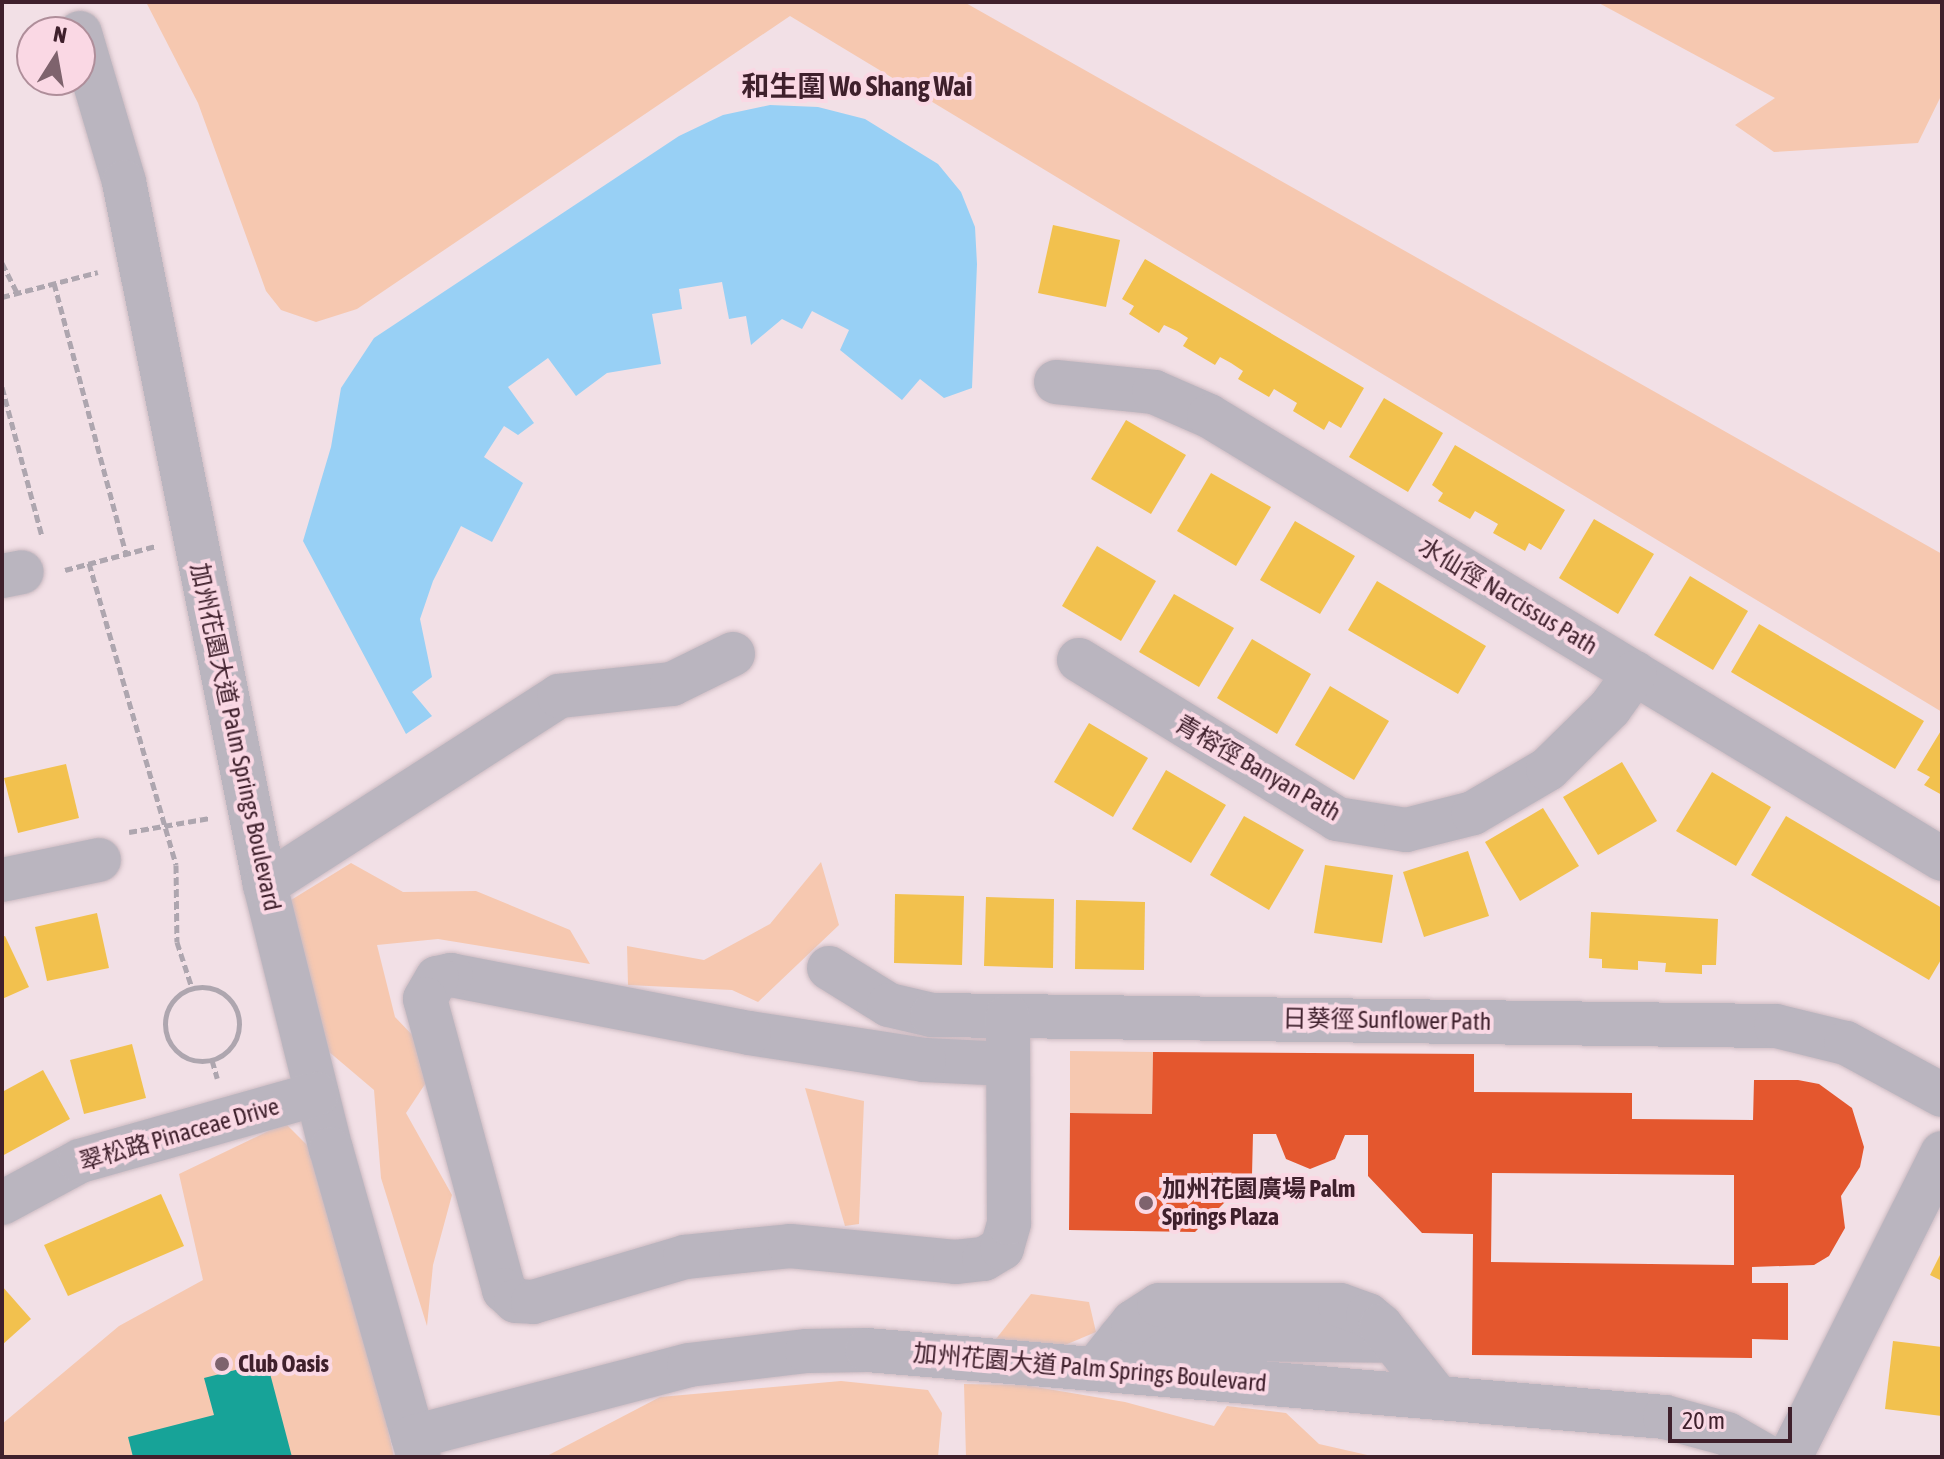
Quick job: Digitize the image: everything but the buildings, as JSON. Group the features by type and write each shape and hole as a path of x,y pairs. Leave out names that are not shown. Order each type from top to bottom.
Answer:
{"street":[{"name":"加州花園大道 Palm Springs Boulevard","path":"96,87 124,182 265,885 317,1094 416,1447 630,1378 748,1356 867,1350 1108,1353 1437,1397 1665,1417 1727,1434 1767,1457"},
{"name":"水仙徑 Narcissus Path","path":"1056,382 1126,386 1182,402 1942,859"},
{"path":"265,885 559,696 672,684 733,654"},
{"name":"青榕徑 Banyan Path","path":"1079,660 1337,819 1406,830 1473,813 1548,769 1610,708 1635,673"},
{"path":"2,880 112,846"},
{"name":"日葵徑 Sunflower Path","path":"829,968 869,995 910,1011 1008,1016 1776,1026 1846,1043 1942,1095"},
{"path":"1008,1016 1009,1223 1002,1248 984,1259 955,1262 790,1246 685,1257 533,1302 516,1301 504,1290 425,999 437,978 451,975 749,1033 924,1060 1008,1064"},
{"name":"翠松路 Pinaceae Drive","path":"2,1203 80,1161 317,1094"},
{"path":"1790,1457 1942,1153"},
{"path":"1108,1353 1393,1341 1437,1397"}],"path":[{"path":"2,263 17,293"},
{"path":"2,297 113,267"},
{"path":"54,283 126,553"},
{"path":"2,387 30,566 89,563 169,543"},
{"path":"89,563 165,826 179,885 178,951 192,988"},
{"path":"112,846 165,826 223,815"},
{"path":"192,988 221,991 238,1014 235,1042 212,1060 183,1057 166,1034 170,1005 192,988"}],"shaded area":[{"path":"146,2 964,2 1942,554 1942,712 790,16 357,309 316,322 281,310 266,291 198,103"},
{"path":"1597,2 1942,2 1942,94 1918,143 1774,152 1735,125 1775,98"},
{"path":"821,862 839,925 758,1002 732,990 628,985 627,946 704,960 770,924"},
{"path":"351,863 403,892 476,891 570,930 590,964 438,939 377,945 395,1017 439,1063 406,1113 452,1195 433,1265 427,1326 381,1178 374,1090 308,1034 270,913"},
{"path":"1070,1051 1153,1052 1152,1114 1070,1113"},
{"path":"805,1088 864,1101 859,1224 845,1226"},
{"name":"Club Oasis","path":"285,1123 330,1168 394,1457 2,1457 2,1424 119,1326 203,1280 179,1174"},
{"path":"1031,1294 1089,1302 1096,1332 1065,1345 996,1339"},
{"path":"841,1381 928,1390 942,1413 938,1457 545,1457 660,1397"},
{"path":"964,1384 1024,1385 1125,1402 1214,1426 1227,1406 1286,1413 1319,1444 1376,1457 966,1457"}],"water":[{"path":"770,105 818,107 865,119 938,164 961,192 975,227 977,264 972,388 944,398 920,379 902,400 840,350 849,330 812,311 802,329 782,319 751,345 746,316 729,319 722,282 679,289 682,309 652,314 661,364 607,373 576,396 548,358 508,387 534,423 518,435 504,426 484,457 523,483 492,542 461,526 433,581 420,619 432,677 412,692 432,716 406,734 303,541 331,447 341,388 374,338 679,136 723,115"}],"place":[{"name":"加州花園廣場 Palm Springs Plaza","path":"1146,1203"},
{"name":"Club Oasis","path":"222,1364"}],"district":[{"name":"和生圍 Wo Shang Wai","path":"857,86"}]}
